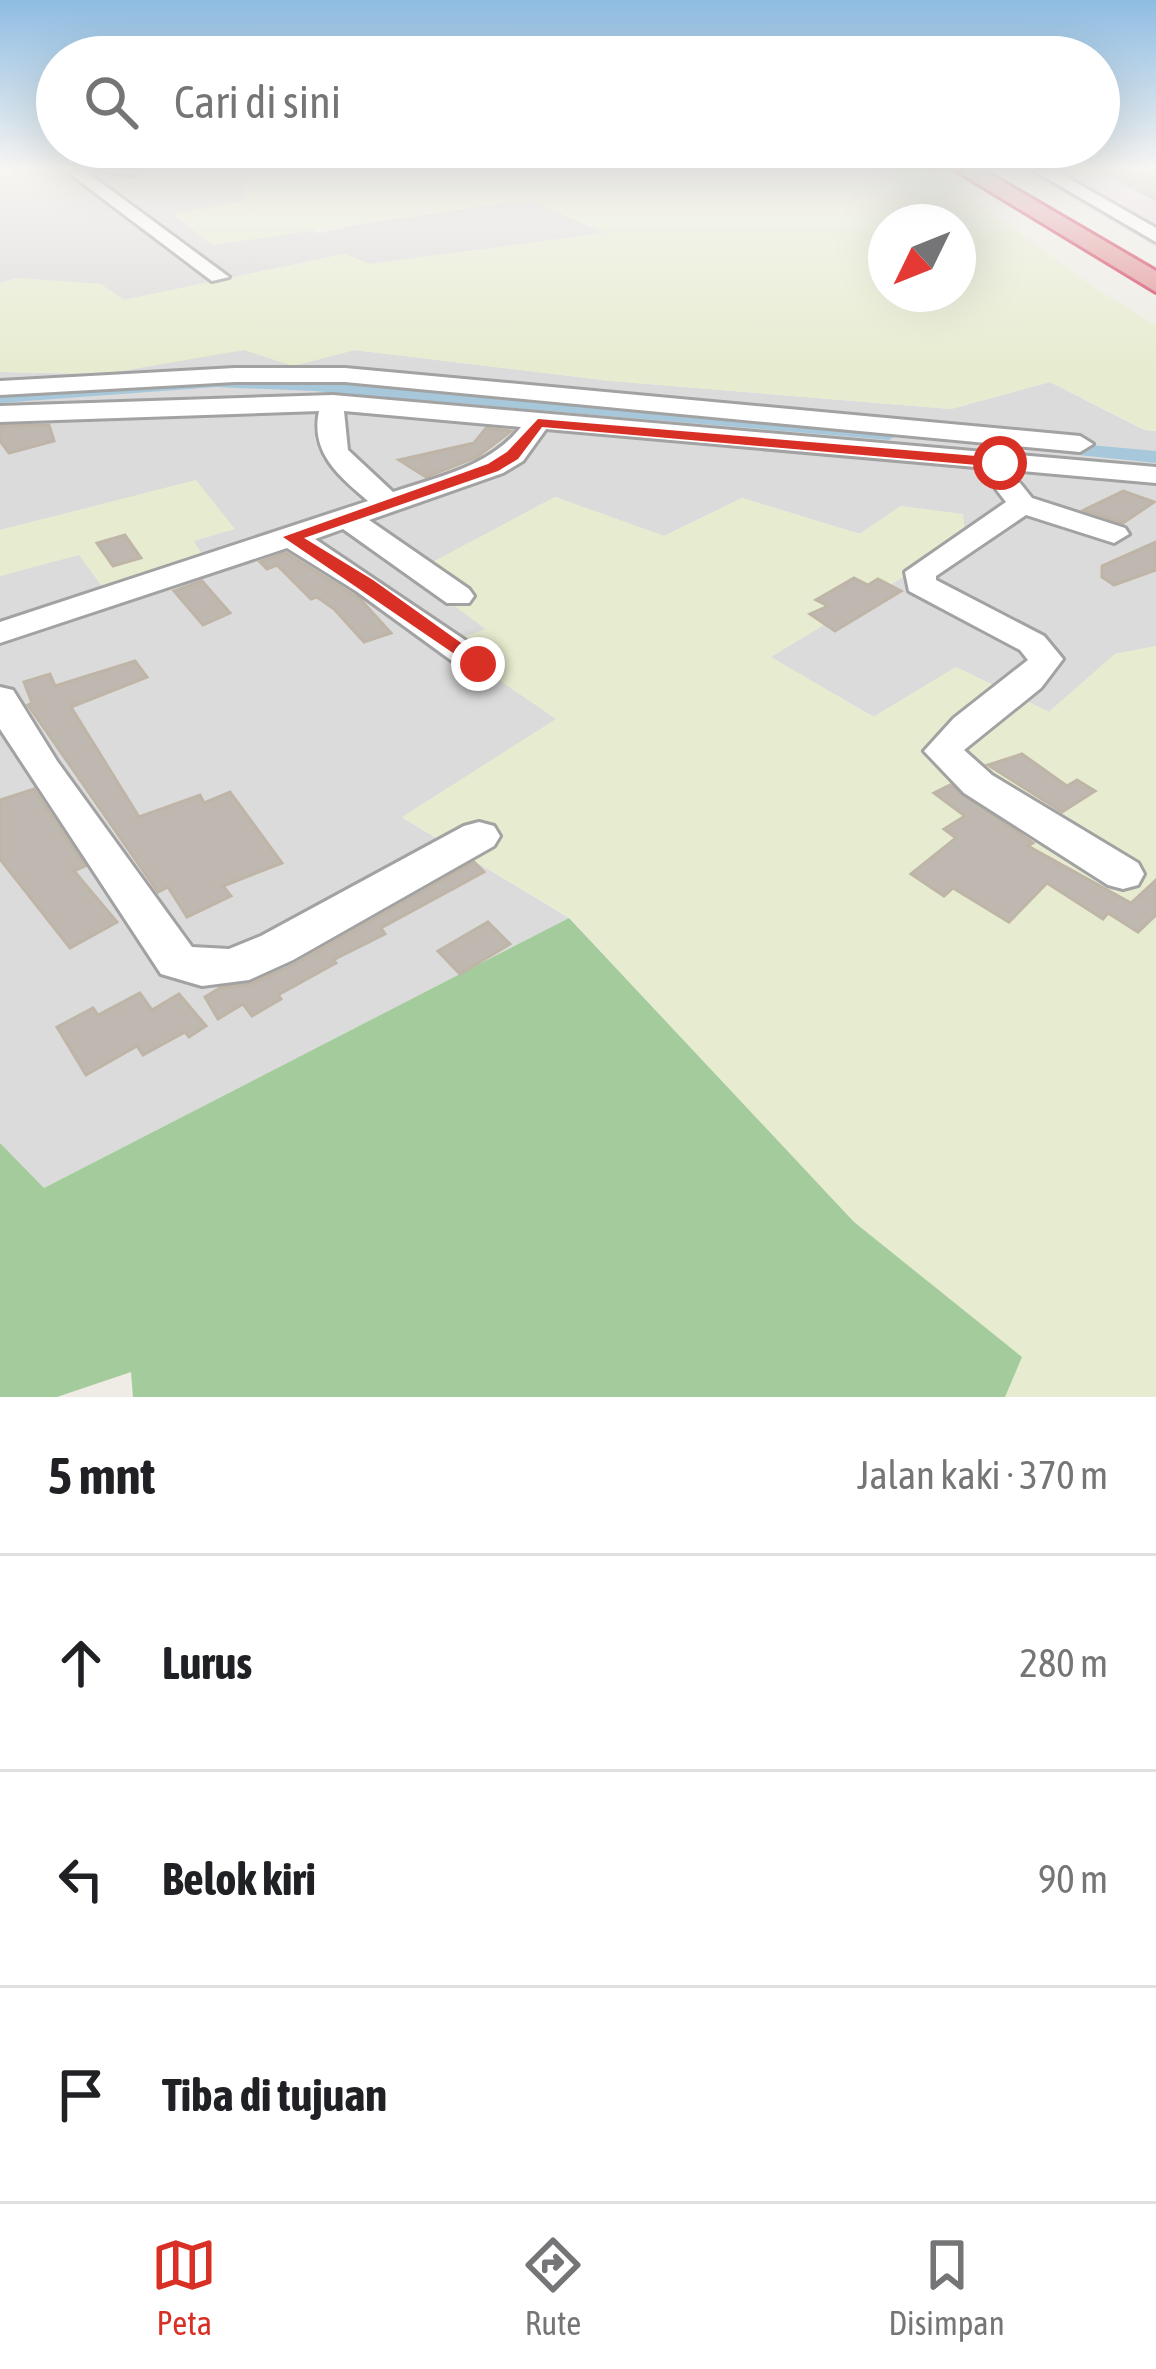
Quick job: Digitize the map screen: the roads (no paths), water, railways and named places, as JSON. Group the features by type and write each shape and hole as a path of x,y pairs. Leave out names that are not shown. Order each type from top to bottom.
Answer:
{"highway":[{"path":"1076,235 1156,283"},
{"path":"1105,235 1156,265"}],"street":[{"path":"164,235 219,277"},
{"path":"0,388 235,374 345,375 1084,456 1156,476"},
{"path":"0,414 333,403 1000,463 1084,456"},
{"path":"333,403 326,439 334,454 389,504"},
{"path":"1084,456 1080,423 1088,416"},
{"path":"0,633 493,467 512,455 538,423"},
{"path":"1000,463 1012,493 1022,504 1114,534"},
{"path":"1022,504 921,572 920,584 1032,643 1046,659 1042,669 1001,697 943,751 978,784 1123,874"},
{"path":"347,518 458,596"},
{"path":"291,537 367,584 478,664"},
{"path":"0,698 41,769 176,961 202,968 233,967 278,948 479,836"}],"waterway":[{"path":"0,397 216,382 314,386 889,434"},
{"path":"1047,447 1156,457"}]}
